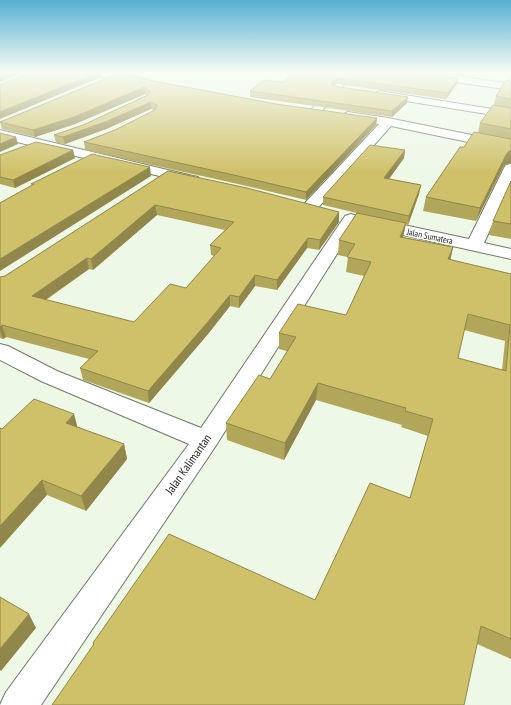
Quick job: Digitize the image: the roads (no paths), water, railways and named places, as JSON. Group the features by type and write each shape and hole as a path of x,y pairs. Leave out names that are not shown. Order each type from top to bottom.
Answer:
{"street":[{"path":"316,111 320,106"},
{"path":"454,106 511,115"},
{"path":"303,109 388,122 511,147"},
{"name":"Jalan Kalimantan","path":"19,705 206,440 324,211 388,122"},
{"path":"0,134 152,169 166,174 210,183"},
{"path":"14,152 58,135"},
{"path":"68,150 90,141"},
{"path":"71,167 92,156"},
{"path":"474,246 511,168"},
{"path":"146,187 166,174"},
{"name":"Jalan Sumatera","path":"324,211 511,254"},
{"path":"0,351 50,376 206,440"}]}
